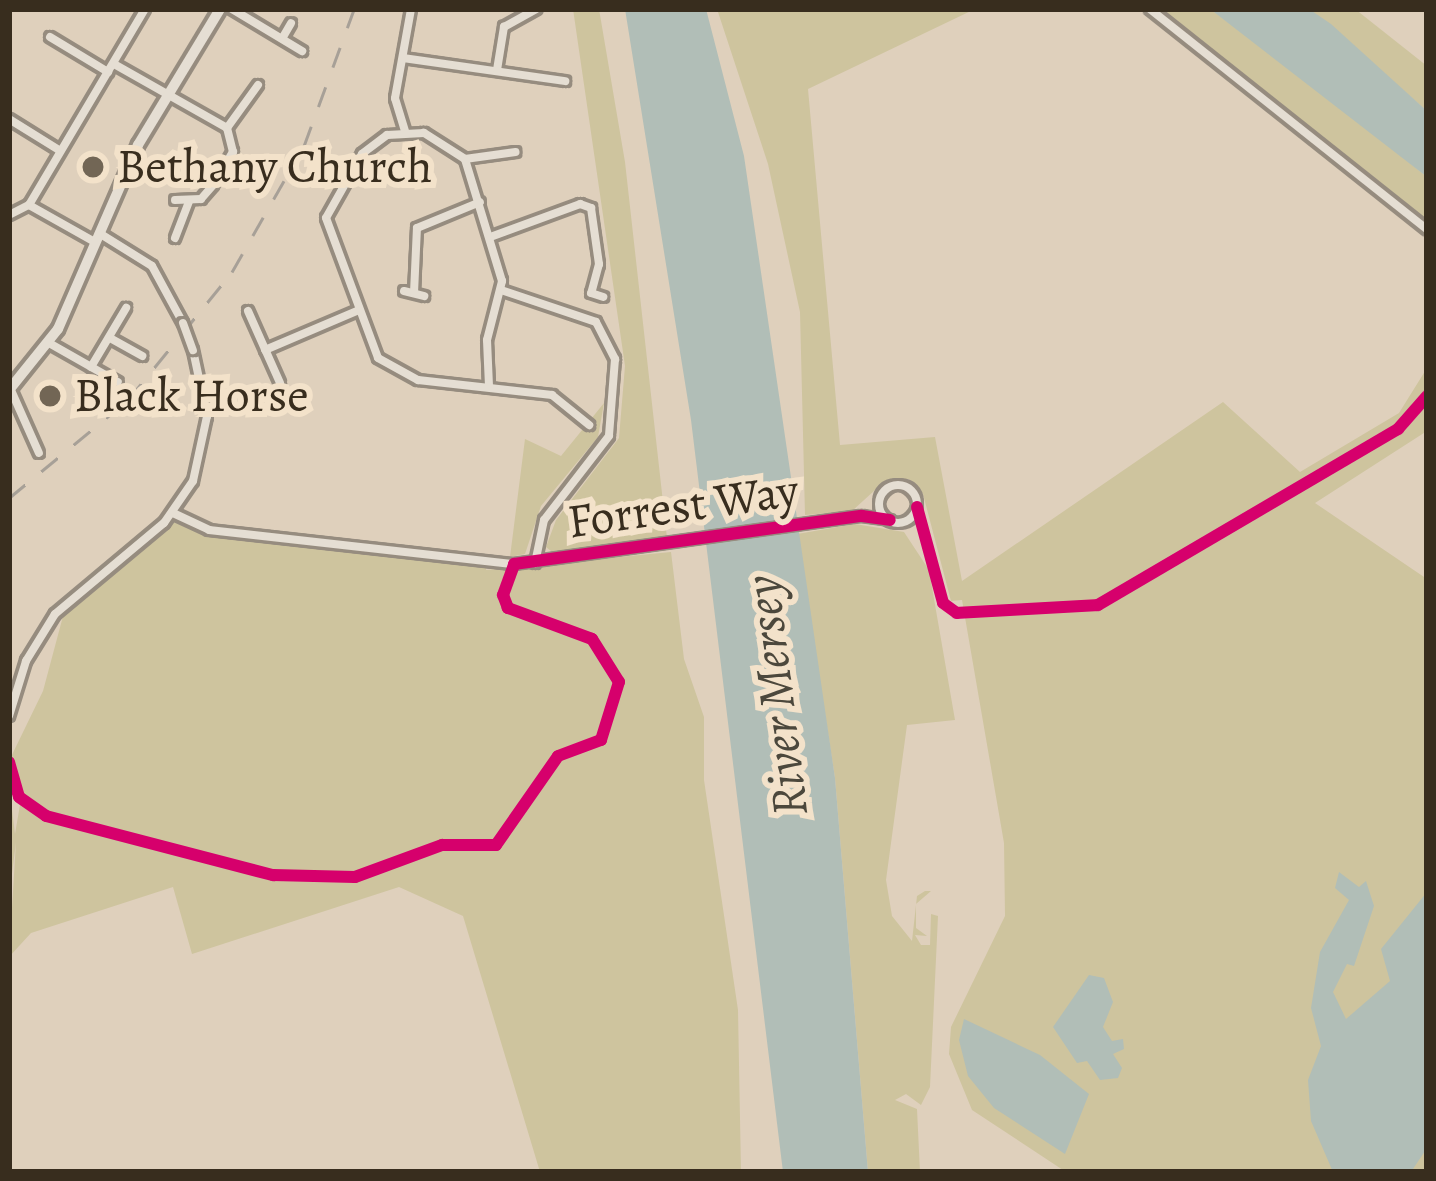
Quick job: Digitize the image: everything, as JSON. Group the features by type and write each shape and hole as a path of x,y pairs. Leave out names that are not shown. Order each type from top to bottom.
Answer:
{"street":[{"path":"10,211 28,205 146,9"},
{"path":"39,453 10,389 49,344 168,94 220,9"},
{"path":"232,9 302,51"},
{"path":"405,131 395,98 411,9"},
{"path":"497,70 504,26 536,9"},
{"path":"1150,9 1427,230"},
{"path":"283,37 292,22"},
{"path":"50,37 227,128 233,152 201,199 175,200"},
{"path":"403,58 565,81"},
{"path":"227,128 258,85"},
{"path":"9,119 59,150"},
{"path":"489,386 488,340 500,290 493,236 465,159 424,133 405,131 362,154 326,218 378,358 397,373 552,395 586,422 592,408"},
{"path":"465,159 515,152"},
{"path":"175,238 189,202"},
{"path":"414,293 417,228 480,202"},
{"path":"493,236 580,204 591,208 599,264 591,293 603,297"},
{"path":"9,716 26,661 55,614 173,513 193,481 207,429 194,350 152,266 28,205"},
{"path":"500,290 596,322 615,359 609,436 544,520 535,563"},
{"path":"92,367 126,308"},
{"path":"248,311 280,383"},
{"path":"265,350 357,311"},
{"path":"110,338 142,356"},
{"path":"49,344 118,382"},
{"path":"898,485 916,496 911,517 890,520 880,497 898,485"},
{"name":"Forrest Way","path":"862,516 880,497"},
{"name":"Forrest Way","path":"173,513 209,530 535,563 862,516 890,520"}],"shaded area":[{"path":"573,9 599,9 625,162 667,538 556,555 546,547 556,520 619,438 625,366"},
{"path":"717,9 975,9 808,89 840,445 935,437 962,581 1223,402 1300,472 1399,413 1427,368 1427,431 1315,503 1427,579 1427,1172 1066,1172 972,1110 949,1054 951,1027 1005,916 1004,843 962,600 951,601 923,494 909,479 886,480 852,511 805,515 800,312 768,164"},
{"path":"1150,9 1210,9 1314,85 1427,177 1427,229"},
{"path":"1309,9 1355,9 1427,66 1427,111"},
{"path":"604,403 598,437 541,506 525,554 510,557 525,439 561,456"},
{"path":"173,513 201,528 487,562 486,570 671,552 684,659 704,717 704,780 738,1010 741,1172 540,1172 463,916 399,887 192,954 173,887 31,933 9,957 16,842 9,897 9,785 15,834 21,799 9,761 43,691 66,605"},
{"path":"855,524 904,532 929,570 955,720 907,725 886,880 892,916 912,941 916,905 916,928 927,936 915,935 921,945 930,945 931,914 938,916 930,1087 921,1105 906,1094 895,1100 917,1109 920,1172 868,1172 835,778 797,534"}],"water":[{"name":"River Mersey","path":"625,9 706,9 744,156 835,778 868,1172 783,1172 691,420"},
{"path":"1210,9 1309,9 1331,24 1427,111 1427,177"},
{"path":"1339,872 1359,887 1366,881 1374,906 1354,966 1347,964 1333,992 1346,1019 1390,981 1381,949 1427,892 1427,1148 1411,1172 1333,1172 1311,1121 1308,1080 1321,1046 1311,1008 1320,952 1349,900 1335,888"},
{"path":"1089,975 1104,978 1113,1002 1103,1027 1112,1041 1123,1039 1124,1049 1113,1054 1122,1068 1118,1078 1100,1080 1087,1061 1077,1063 1053,1027"},
{"path":"964,1019 1040,1055 1089,1094 1065,1154 994,1108 968,1076 959,1040"}],"railway":[{"path":"9,498 128,400 232,272 304,146 354,9"}],"cycle path":[{"path":"917,507 943,603 957,613 1098,605 1398,429 1427,396"},
{"path":"9,762 19,797 46,816 273,875 355,877 442,845 496,845 558,756 601,740 619,682 592,639 508,608 503,595 514,564 862,516 890,520"}],"place":[{"name":"Bethany Church","path":"93,167"},
{"name":"Black Horse","path":"50,396"}]}
